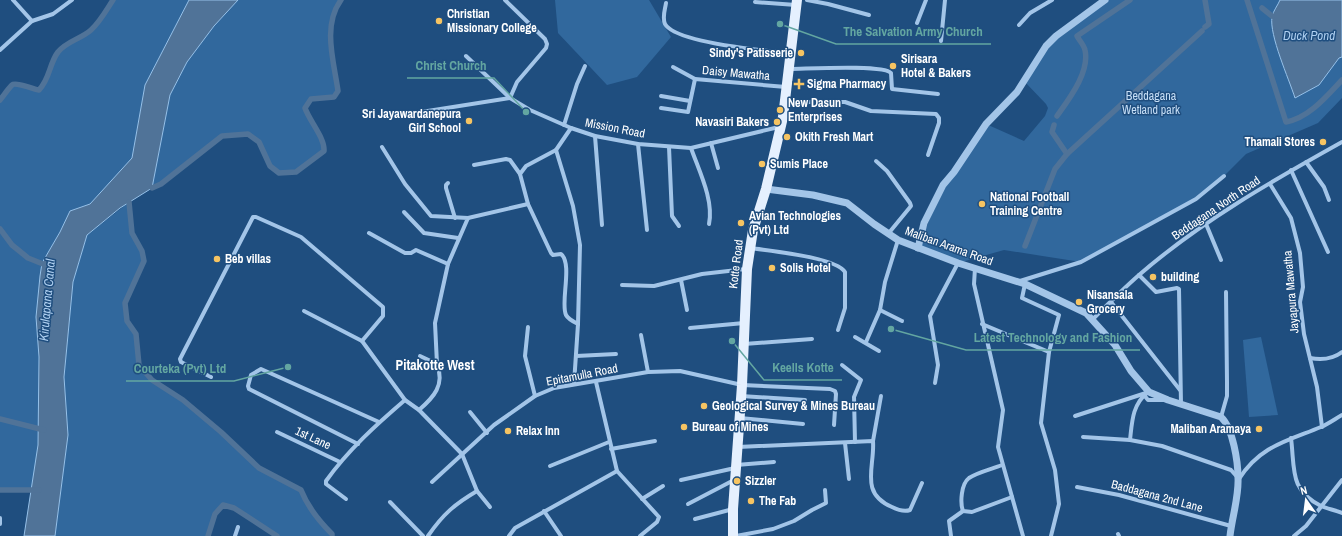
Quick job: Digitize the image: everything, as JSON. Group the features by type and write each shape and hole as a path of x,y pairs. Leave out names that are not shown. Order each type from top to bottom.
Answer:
{"main road":[{"name":"Kotte Road","path":"734,536 733,509 744,344 746,269 753,230 766,189 786,102 788,69 797,2"}],"street":[{"path":"13,0 32,22"},
{"path":"415,114 510,98 517,82 546,48 547,44 545,39 505,0"},
{"path":"807,0 869,15"},
{"path":"917,23 926,0"},
{"path":"941,41 944,0"},
{"path":"918,248 924,222 943,185 954,172 986,124 1017,92 1046,46 1056,36 1105,0"},
{"path":"0,50 32,22 53,14 71,1"},
{"path":"1019,25 1030,13 1049,1"},
{"path":"755,2 797,2"},
{"path":"666,3 663,17 665,24 684,35 738,48 791,53"},
{"name":"Mission Road","path":"466,56 510,98 530,110 571,128 595,136 638,144 691,148 781,127"},
{"path":"564,125 577,84 586,66"},
{"path":"673,67 695,79"},
{"path":"788,69 851,67 886,69 891,72 892,89 938,94"},
{"name":"Daisy Mawatha","path":"661,108 688,112 695,79 787,87"},
{"path":"661,96 690,101"},
{"path":"786,102 845,102 871,111 936,114 939,118 939,123 928,155"},
{"path":"520,174 526,166 556,150 571,128"},
{"path":"595,136 602,225"},
{"name":"Beddagana North Road","path":"1093,319 1139,275 1206,224 1291,170 1342,142"},
{"path":"711,143 718,168"},
{"path":"638,144 647,230"},
{"path":"668,147 672,216 679,226"},
{"path":"382,148 405,184 431,216 468,218 528,204"},
{"path":"691,148 711,213 709,224"},
{"path":"556,150 573,206 580,245 578,324 574,384"},
{"path":"474,165 506,159 510,160 520,174 528,204 551,252 553,255 561,254 565,259 566,291 564,310 568,318 578,324"},
{"path":"876,161 887,171 911,206 888,234"},
{"path":"1306,162 1324,187 1329,200"},
{"path":"1291,170 1328,252"},
{"path":"1018,282 1081,262 1196,199 1224,176"},
{"path":"448,183 446,188 455,218"},
{"name":"Jayapura Mawatha","path":"1270,184 1291,218 1298,246 1303,287 1300,302 1304,334 1317,386 1322,427"},
{"name":"Maliban Arama Road","path":"766,189 813,195 847,203 898,240 958,263 1026,284 1086,313 1115,345 1147,393"},
{"path":"404,212 424,233 458,238"},
{"path":"211,377 181,362 180,359 253,217 256,216 300,237 383,307 383,316 362,341"},
{"path":"419,410 432,400 437,392 440,382 437,364 435,323 448,264 468,218"},
{"path":"1206,224 1220,260"},
{"path":"369,233 405,253 411,253 416,250 448,264"},
{"path":"866,342 880,310 885,282 898,240"},
{"path":"750,248 828,262 842,268 845,272 845,308 838,330"},
{"path":"935,383 938,365 930,316 958,263"},
{"path":"975,267 974,284 1003,410 998,447 1023,536"},
{"path":"622,285 654,286 702,274 746,269"},
{"path":"1139,275 1156,292 1177,288 1179,289 1181,404"},
{"path":"681,280 687,310"},
{"path":"1026,284 1022,298 1060,315 1049,352 1041,423 1055,470 1059,504 1051,536"},
{"path":"1221,417 1227,396 1228,382 1226,292"},
{"path":"1110,302 1180,391"},
{"path":"880,310 902,321"},
{"path":"304,312 362,341 406,400 419,410 462,454 477,491 490,507"},
{"path":"690,328 745,323"},
{"path":"982,324 1049,352"},
{"path":"528,327 525,356 535,396"},
{"path":"641,336 648,372"},
{"path":"855,337 866,342 879,351"},
{"path":"744,344 812,339"},
{"path":"1310,358 1318,360 1336,356 1342,352"},
{"path":"576,356 616,354"},
{"path":"420,356 437,364"},
{"path":"842,364 861,380 854,397 855,442"},
{"path":"358,444 249,389 248,386 251,375 261,369 379,422"},
{"name":"Epitamulla Road","path":"432,482 487,433 535,396 554,388 648,372 680,371 741,390"},
{"path":"596,382 617,471 659,517 657,522 640,536"},
{"path":"741,390 805,400"},
{"path":"741,390 835,391 834,425"},
{"path":"1130,440 1133,416 1137,404 1147,393"},
{"path":"1075,416 1147,393 1221,417 1227,422 1232,436 1239,478 1230,536"},
{"path":"881,396 873,441 870,483 873,491 885,505 902,511 910,510 922,483"},
{"path":"346,499 326,484 326,481 340,462 379,422 406,400"},
{"path":"470,412 487,433"},
{"path":"1239,478 1245,468 1260,454 1291,438 1322,427 1342,415"},
{"path":"739,417 803,424"},
{"name":"1st Lane","path":"277,432 340,462"},
{"path":"1083,438 1130,440 1162,446 1230,470 1239,478"},
{"path":"1291,438 1298,486 1306,496 1322,506 1342,513"},
{"path":"611,449 655,441"},
{"path":"737,447 873,441"},
{"path":"550,466 609,442"},
{"path":"845,443 849,479"},
{"path":"681,480 735,466 774,462"},
{"path":"963,511 961,506 962,495 969,478 1002,465"},
{"path":"509,536 515,528 617,471"},
{"path":"688,504 735,479"},
{"path":"1296,536 1306,526 1342,480"},
{"path":"642,499 662,486"},
{"name":"Baddagana 2nd Lane","path":"1077,487 1119,494 1231,526"},
{"path":"734,536 773,529 794,521 826,503 825,490"},
{"path":"428,536 440,518 455,504 477,491"},
{"path":"951,536 949,521 963,511 972,512 1012,497"},
{"path":"390,502 423,536"},
{"path":"695,519 733,509"},
{"path":"544,511 561,536"},
{"path":"0,518 0,524"},
{"path":"235,536 238,527"}],"green space":[{"path":"113,0 189,0 145,85 132,158 90,204 70,211 42,263 36,317 39,357 38,445 32,489 0,490 0,100 14,84 40,90 46,81 58,52 66,45 91,30"},
{"path":"238,0 341,0 335,10 331,33 332,56 338,91 334,97 311,99 305,108 320,135 324,146 324,151 296,172 279,173 270,166 259,142 248,134 222,136 161,184 152,188 170,95 187,62 214,26"},
{"path":"555,0 649,0 671,37 637,77 607,85 558,33"},
{"name":"Beddagana Wetland park","path":"1105,0 1342,0 1342,98 1318,123 1246,154 1224,176 1196,199 1081,262 1004,250 958,263 918,248 943,185 986,124 1024,141 1045,116 1048,108 1046,104 1024,81 1046,46"},
{"path":"129,202 132,233 142,251 144,261 125,303 127,321 136,334 139,365 152,380 183,400 221,432 259,468 301,490 310,508 332,534 332,536 277,536 234,508 223,505 215,514 208,536 55,536 68,435 64,377 73,282 87,235"},
{"path":"1261,337 1278,415 1249,417 1243,340"}],"water":[{"name":"Kirulapana Canal","path":"189,0 238,0 214,26 187,62 170,95 152,188 120,208 87,235 73,282 64,377 68,435 55,536 24,536 38,445 39,357 36,317 42,263 70,211 90,204 132,158 145,85"},
{"name":"Duck Pond","path":"1280,0 1342,0 1342,57 1339,58 1319,85 1295,98 1273,35 1272,17"}],"waterway":[{"path":"0,100 14,84 39,90 43,86 58,52 66,45 91,30 113,0"},
{"path":"152,188 161,184 222,136 248,134 259,142 270,166 279,173 296,172 324,151 324,146 320,135 305,108 311,99 334,97 338,91 332,56 331,33 335,10 341,0"},
{"path":"1057,116 1082,76 1086,58 1084,46 1077,36 1130,0"},
{"path":"1205,0 1209,24 1205,27"},
{"path":"1247,0 1286,122 1302,116 1317,106 1342,80"},
{"path":"1262,8 1272,16"},
{"path":"1025,246 1055,169 1067,154 1202,31"},
{"path":"1054,125 1052,132 1067,154"},
{"path":"129,202 132,233 142,251 144,261 125,303 127,321 136,334 139,365 152,380 183,400 221,432 259,468 301,490 310,508 332,534 332,536"},
{"name":"Kirulapana Canal","path":"0,229 12,245 28,258 48,266"},
{"path":"0,419 44,430"},
{"path":"0,490 39,490"},
{"path":"208,536 215,514 223,505 234,508 277,536"}],"place":[{"name":"Christian Missionary College","path":"439,21"},
{"name":"The Salvation Army Church","path":"780,24"},
{"name":"Sindy's Patisserie","path":"801,53"},
{"name":"Sirisara Hotel & Bakers","path":"893,66"},
{"name":"Sigma Pharmacy","path":"799,84"},
{"name":"New Dasun Enterprises","path":"780,110"},
{"name":"Christ Church","path":"526,112"},
{"name":"Sri Jayawardanepura Girl School","path":"469,121"},
{"name":"Navasiri Bakers","path":"777,122"},
{"name":"Okith Fresh Mart","path":"787,137"},
{"name":"Thamali Stores","path":"1323,142"},
{"name":"Sumis Place","path":"762,164"},
{"name":"National Football Training Centre","path":"982,204"},
{"name":"Avian Technologies (Pvt) Ltd","path":"741,223"},
{"name":"Beb villas","path":"217,259"},
{"name":"Solis Hotel","path":"772,268"},
{"name":"building","path":"1153,277"},
{"name":"Nisansala Grocery","path":"1079,302"},
{"name":"Latest Technology and Fashion","path":"891,329"},
{"name":"Keells Kotte","path":"732,341"},
{"name":"Courteka (Pvt) Ltd","path":"288,367"},
{"name":"Geological Survey & Mines Bureau","path":"704,406"},
{"name":"Bureau of Mines","path":"684,427"},
{"name":"Maliban Aramaya","path":"1259,429"},
{"name":"Relax Inn","path":"508,431"},
{"name":"Sizzler","path":"737,481"},
{"name":"The Fab","path":"751,501"}],"district":[{"name":"Pitakotte West","path":"435,365"}]}
